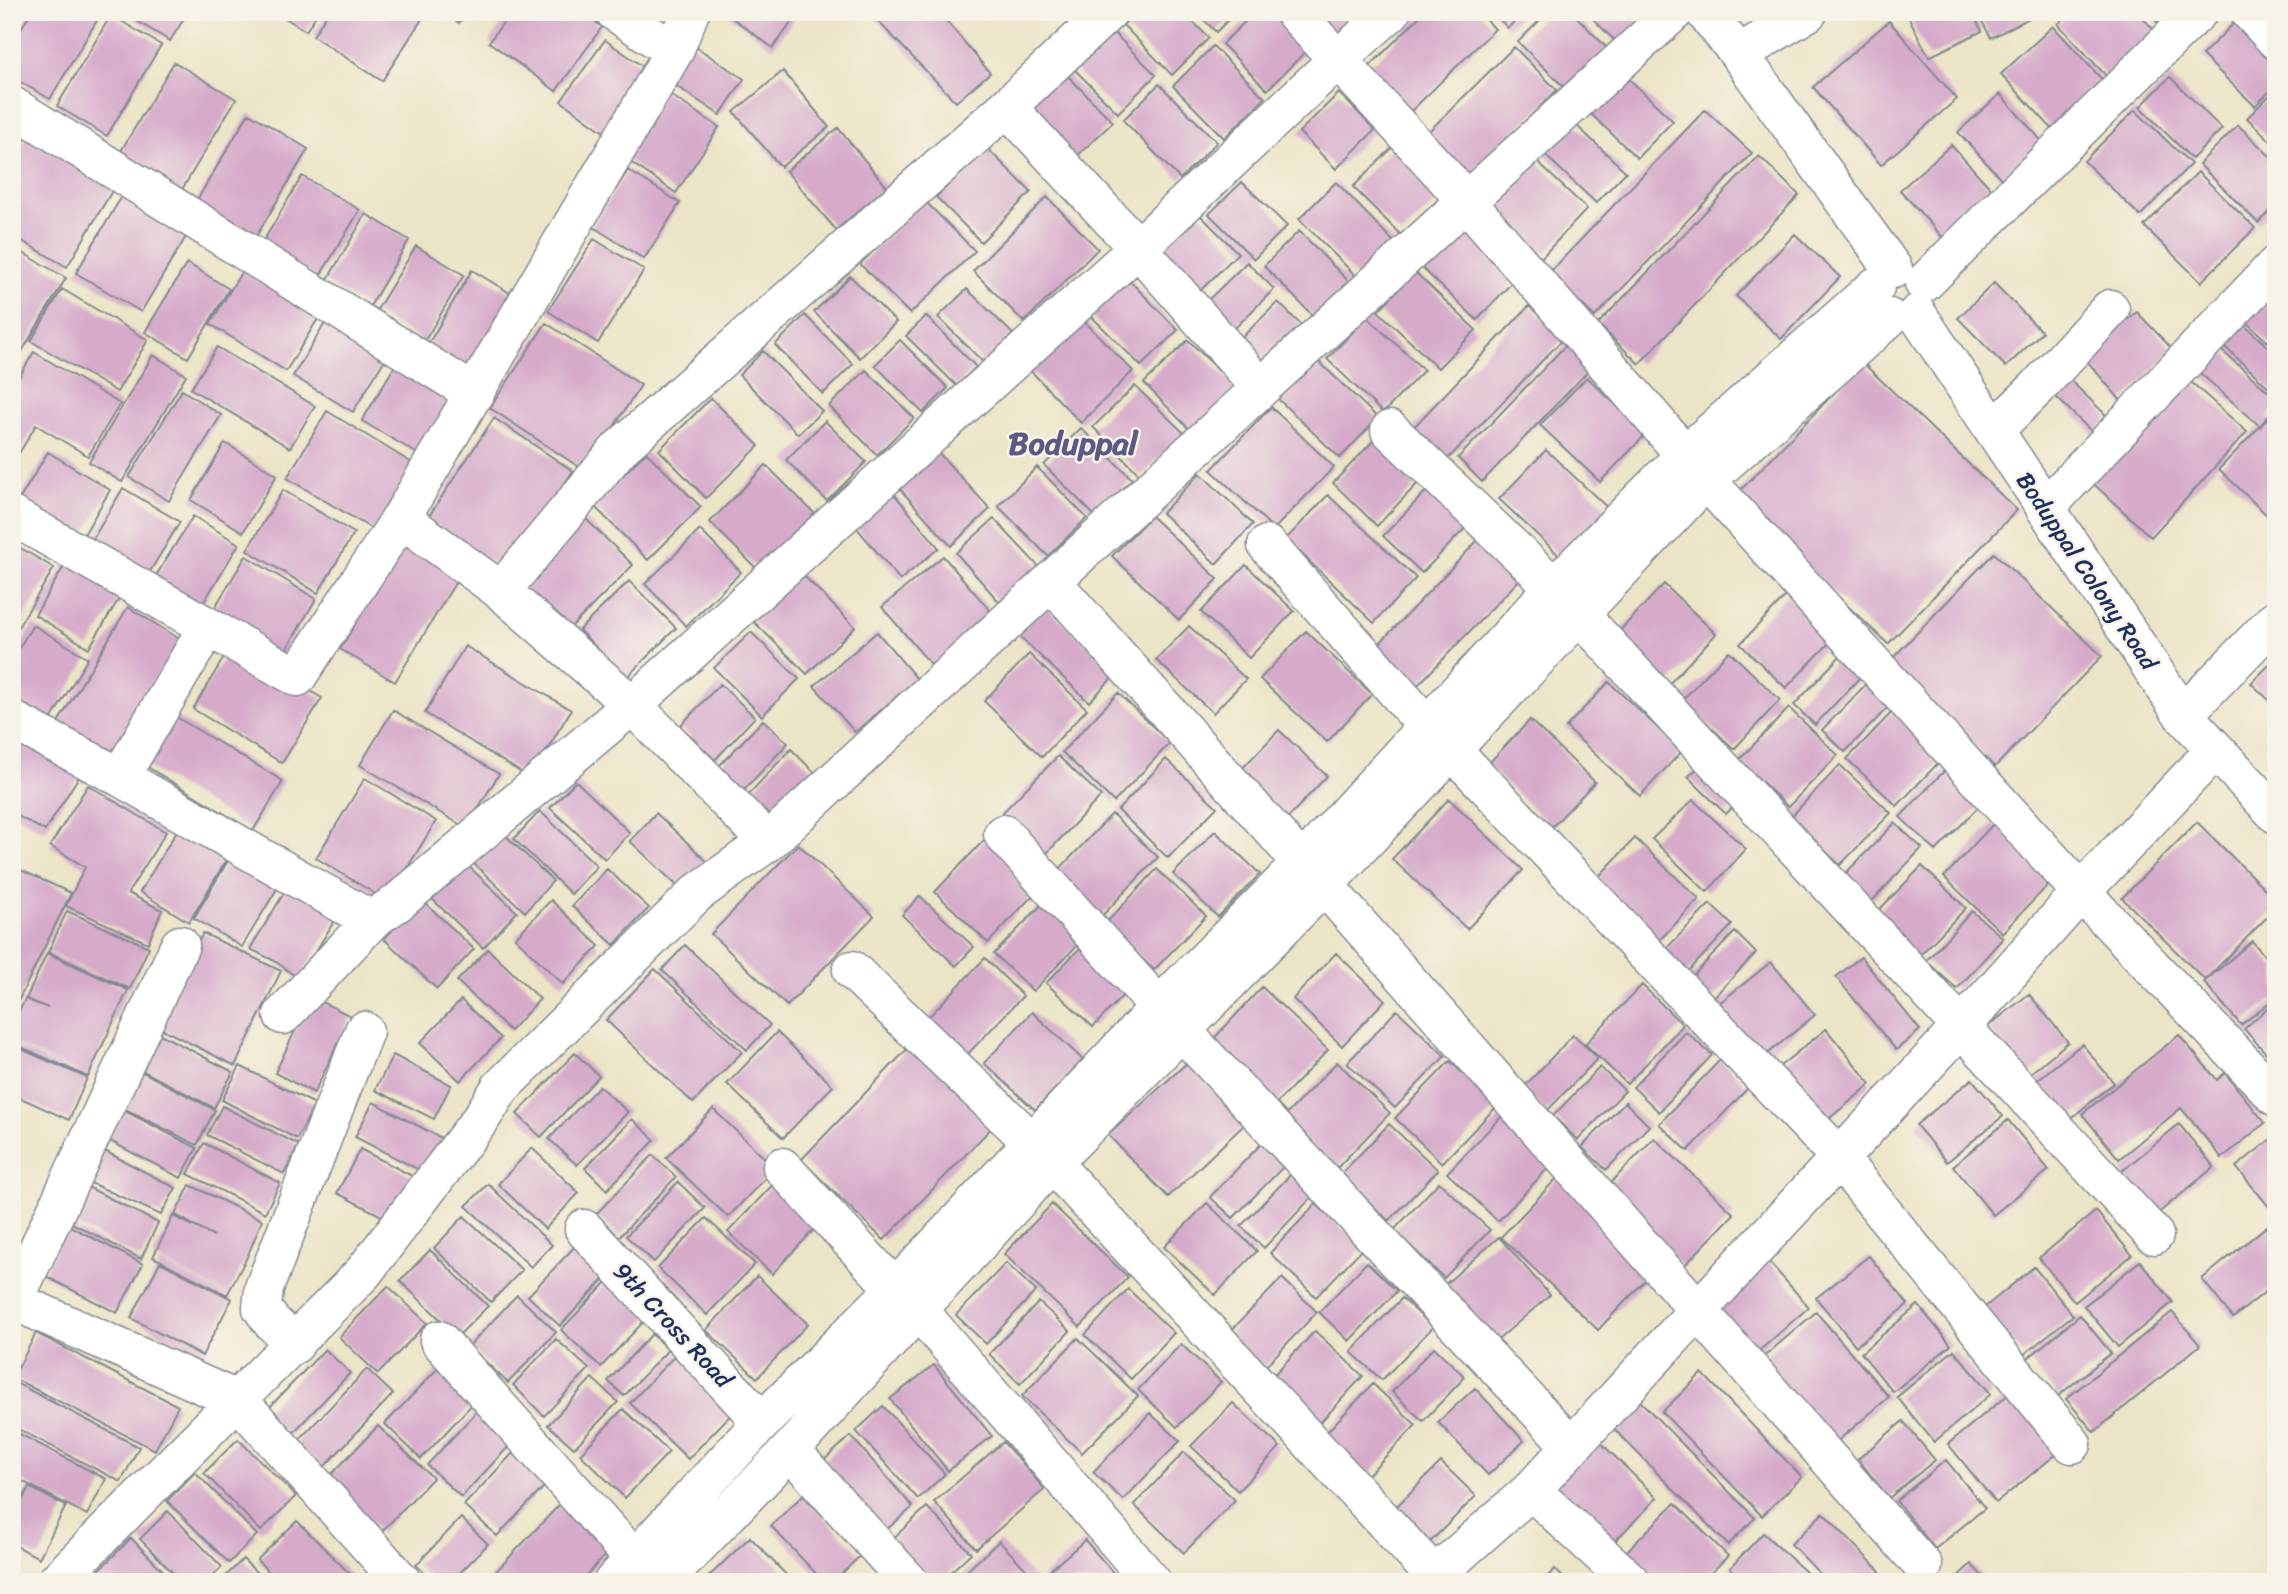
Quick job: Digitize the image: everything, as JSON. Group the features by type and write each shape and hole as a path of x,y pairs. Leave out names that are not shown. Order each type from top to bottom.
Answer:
{"street":[{"path":"615,12 674,51"},
{"path":"12,516 297,677 401,518 475,394 674,51 690,12"},
{"path":"501,591 619,449 1007,107 1108,12"},
{"path":"1294,12 1466,201 1696,468 2081,892 2276,1097"},
{"path":"12,720 120,777 371,920 407,894 632,705 1138,248 1391,12"},
{"path":"56,1582 239,1401 363,1273 480,1120 501,1087 696,893 768,842 1674,12"},
{"name":"Boduppal Colony Road","path":"1705,12 1739,54 2183,715 2276,814"},
{"path":"1739,54 1808,12"},
{"path":"637,1574 790,1450 907,1300 1042,1152 1313,874 1439,738 1555,587 1900,294 2199,12"},
{"path":"2250,12 2276,40"},
{"path":"12,106 475,394"},
{"path":"1007,107 1138,248 1261,388"},
{"path":"2045,508 2276,265"},
{"path":"1994,430 2110,309"},
{"path":"1390,430 1555,587"},
{"path":"1439,738 1580,615 1696,468"},
{"path":"401,518 501,591 632,705 768,842"},
{"path":"1267,545 1439,738 1839,1159 2072,1444"},
{"path":"1051,581 1923,1566"},
{"path":"1580,615 2154,1236"},
{"path":"2183,715 2276,619"},
{"path":"120,777 207,628"},
{"path":"852,970 1042,1152 1430,1578 1531,1490 1572,1447 1962,1026 2081,892 2214,751"},
{"path":"1003,834 1170,1019 1572,1447"},
{"path":"283,1015 375,917"},
{"path":"180,945 13,1302 239,1401 402,1582"},
{"path":"295,1344 271,1321 262,1308 264,1288 364,1031"},
{"path":"782,1167 907,1300 1152,1582"},
{"name":"9th Cross Road","path":"584,1229 762,1422"},
{"path":"637,1574 762,1422 907,1300"},
{"path":"439,1340 637,1574"},
{"path":"790,1450 909,1582"},
{"path":"1531,1490 1631,1582"}],"building":[{"path":"31,12 102,12 50,99 12,77 12,44"},
{"path":"122,12 188,12 170,41"},
{"path":"276,12 318,12 306,31"},
{"path":"328,12 411,12 422,19 382,81 313,36"},
{"path":"444,12 467,12 459,23"},
{"path":"511,12 582,12 602,27 556,91 489,42"},
{"path":"724,12 799,12 773,48"},
{"path":"869,12 939,12 990,73 956,102"},
{"path":"1135,12 1183,12 1209,38 1172,75 1123,25"},
{"path":"1196,12 1236,12 1216,32"},
{"path":"1255,12 1271,12 1308,49 1267,90 1222,44"},
{"path":"1311,12 1360,12 1337,36"},
{"path":"1424,12 1479,12 1495,29 1407,115 1364,72"},
{"path":"1492,12 1524,12 1508,28"},
{"path":"1548,12 1572,12 1607,48 1566,89 1518,42"},
{"path":"1586,12 1652,12 1619,45"},
{"path":"1906,12 1972,12 1982,31 1929,57"},
{"path":"1977,12 2041,12 1991,38"},
{"path":"2071,12 2137,12 2157,33 2109,79 2058,24"},
{"path":"2148,12 2180,12 2162,28"},
{"path":"111,15 161,45 107,136 57,106"},
{"path":"1889,21 1957,99 1881,165 1813,87"},
{"path":"2236,21 2276,60 2276,85 2255,106 2202,55"},
{"path":"1105,24 1156,75 1118,113 1067,62"},
{"path":"2053,26 2109,87 2057,134 2001,74"},
{"path":"605,40 648,70 604,132 561,101"},
{"path":"690,43 744,79 720,115 666,79"},
{"path":"1213,46 1265,98 1224,138 1173,86"},
{"path":"1514,47 1557,90 1465,181 1423,137"},
{"path":"174,62 236,99 177,198 115,161"},
{"path":"1061,69 1113,122 1075,158 1023,106"},
{"path":"783,71 829,127 781,167 734,112"},
{"path":"1625,75 1673,121 1637,158 1589,112"},
{"path":"2170,77 2222,129 2192,159 2140,107"},
{"path":"1159,84 1217,142 1180,179 1123,120"},
{"path":"2276,89 2276,146 2247,118"},
{"path":"663,90 719,127 676,193 620,155"},
{"path":"1339,93 1375,130 1336,169 1299,132"},
{"path":"2000,94 2047,147 2006,184 1958,132"},
{"path":"1705,110 1752,153 1595,317 1549,273"},
{"path":"2135,110 2191,164 2140,216 2084,161"},
{"path":"249,113 308,149 251,245 191,210"},
{"path":"1574,123 1626,172 1596,203 1544,154"},
{"path":"2238,125 2276,162 2276,205 2258,223 2199,164"},
{"path":"32,128 119,179 67,267 12,235 12,160"},
{"path":"838,128 887,187 836,230 786,171"},
{"path":"1951,145 1995,193 1944,239 1900,190"},
{"path":"1394,146 1443,195 1401,235 1353,187"},
{"path":"986,147 1031,192 981,242 936,197"},
{"path":"1759,156 1799,195 1639,364 1598,324"},
{"path":"1532,157 1587,209 1541,258 1485,205"},
{"path":"628,170 680,203 644,259 592,226"},
{"path":"2198,172 2255,228 2201,282 2144,226"},
{"path":"302,176 360,210 318,279 261,245"},
{"path":"1242,182 1287,226 1254,259 1209,214"},
{"path":"1336,182 1394,242 1358,278 1299,219"},
{"path":"125,191 190,230 141,312 76,273"},
{"path":"1047,197 1098,249 1024,322 973,271"},
{"path":"924,200 975,251 910,314 860,264"},
{"path":"1194,209 1238,253 1199,292 1155,248"},
{"path":"366,214 409,240 369,308 326,282"},
{"path":"1463,226 1517,277 1477,320 1422,268"},
{"path":"1299,231 1350,283 1315,318 1264,266"},
{"path":"1795,234 1840,277 1781,339 1736,296"},
{"path":"594,239 644,270 598,343 548,311"},
{"path":"416,246 464,275 424,342 375,313"},
{"path":"13,247 66,278 12,368 12,249"},
{"path":"1247,262 1274,289 1229,334 1202,306"},
{"path":"187,263 229,289 188,358 145,332"},
{"path":"472,270 523,301 478,377 427,346"},
{"path":"242,271 319,317 286,371 210,324"},
{"path":"1415,272 1476,330 1438,368 1378,311"},
{"path":"850,276 896,322 860,358 814,312"},
{"path":"2276,277 2276,349 2239,316"},
{"path":"1127,278 1178,330 1141,366 1090,315"},
{"path":"1994,283 2042,332 2006,367 1958,318"},
{"path":"62,289 148,340 117,392 31,341"},
{"path":"967,289 1013,334 984,363 938,317"},
{"path":"1278,302 1307,331 1262,375 1233,346"},
{"path":"1529,306 1564,338 1442,465 1408,433"},
{"path":"1074,311 1133,371 1081,423 1022,362"},
{"path":"2137,312 2173,350 2122,402 2081,354"},
{"path":"330,315 390,351 353,412 293,376"},
{"path":"805,315 853,364 823,394 775,345"},
{"path":"926,316 976,367 957,386 906,336"},
{"path":"1367,317 1424,370 1383,413 1327,359"},
{"path":"546,323 641,385 585,471 490,408"},
{"path":"2244,325 2276,354 2276,394 2224,346"},
{"path":"900,340 948,388 923,413 875,365"},
{"path":"1188,340 1237,388 1192,432 1144,383"},
{"path":"1568,343 1592,367 1482,482 1458,458"},
{"path":"2213,343 2276,398 2276,407 2260,426 2192,366"},
{"path":"217,347 315,406 290,448 191,389"},
{"path":"763,351 822,411 798,434 739,375"},
{"path":"34,352 120,404 88,456 36,425 12,465 12,389"},
{"path":"403,352 465,389 423,457 362,421"},
{"path":"153,355 186,375 122,482 89,462"},
{"path":"1316,359 1378,418 1340,458 1278,399"},
{"path":"1863,363 2017,510 1888,644 1733,498"},
{"path":"866,370 914,418 877,455 829,406"},
{"path":"2181,373 2247,432 2151,537 2086,477"},
{"path":"2064,374 2109,418 2094,434 2049,390"},
{"path":"1587,377 1646,434 1600,482 1540,425"},
{"path":"1135,386 1184,433 1141,476 1093,427"},
{"path":"182,390 221,415 169,501 129,477"},
{"path":"711,398 759,446 706,498 659,450"},
{"path":"1271,407 1334,467 1274,529 1211,470"},
{"path":"327,411 417,466 377,532 287,478"},
{"path":"494,418 573,471 505,571 427,519"},
{"path":"2268,418 2276,426 2276,524 2219,469"},
{"path":"825,421 866,462 827,501 786,460"},
{"path":"1081,428 1132,479 1095,516 1044,465"},
{"path":"1375,439 1420,481 1377,526 1333,483"},
{"path":"225,443 277,475 243,532 191,500"},
{"path":"1546,450 1612,512 1565,561 1499,499"},
{"path":"48,452 110,490 82,538 19,500"},
{"path":"646,452 701,507 648,560 593,505"},
{"path":"938,452 990,509 951,546 899,488"},
{"path":"766,465 816,515 759,571 710,522"},
{"path":"1037,467 1087,518 1048,556 998,506"},
{"path":"1200,473 1253,524 1216,564 1162,513"},
{"path":"1435,482 1474,519 1422,573 1383,536"},
{"path":"123,488 180,522 146,578 90,544"},
{"path":"890,489 939,548 900,580 851,521"},
{"path":"283,490 354,533 318,593 247,550"},
{"path":"1328,495 1416,578 1374,623 1286,539"},
{"path":"193,516 239,544 199,610 152,582"},
{"path":"1151,516 1218,579 1179,620 1112,556"},
{"path":"586,519 633,565 567,631 520,584"},
{"path":"994,519 1041,569 1002,605 956,553"},
{"path":"700,530 741,572 686,626 645,584"},
{"path":"1479,539 1521,578 1418,685 1377,646"},
{"path":"405,541 460,575 395,682 340,649"},
{"path":"12,543 54,568 12,637"},
{"path":"1994,553 2102,656 1995,767 1887,664"},
{"path":"246,556 316,599 280,660 209,617"},
{"path":"943,556 993,614 932,666 882,607"},
{"path":"69,558 123,592 89,648 35,615"},
{"path":"1246,565 1294,611 1249,658 1201,612"},
{"path":"799,571 855,627 807,674 751,619"},
{"path":"629,581 676,628 626,678 579,630"},
{"path":"1664,584 1716,634 1665,688 1612,639"},
{"path":"1787,595 1834,638 1786,688 1740,644"},
{"path":"1045,605 1117,673 1089,702 1017,634"},
{"path":"128,607 191,646 117,768 54,729"},
{"path":"33,625 88,658 46,728 12,708 12,659"},
{"path":"1189,626 1246,679 1213,713 1156,660"},
{"path":"1306,631 1372,694 1327,742 1260,679"},
{"path":"751,632 799,679 762,716 714,668"},
{"path":"877,632 917,679 855,732 814,686"},
{"path":"232,644 322,698 282,763 193,709"},
{"path":"465,646 571,710 530,778 425,713"},
{"path":"1729,651 1780,700 1734,749 1682,700"},
{"path":"1029,654 1087,709 1042,757 984,701"},
{"path":"1842,654 1863,674 1815,725 1794,705"},
{"path":"2276,658 2276,707 2251,683"},
{"path":"1870,680 1893,702 1845,752 1822,730"},
{"path":"1609,682 1682,751 1640,796 1566,727"},
{"path":"720,684 755,717 715,760 680,726"},
{"path":"1118,693 1170,743 1114,802 1062,752"},
{"path":"1789,708 1838,755 1788,807 1739,760"},
{"path":"393,710 499,774 466,828 360,765"},
{"path":"1892,712 1942,759 1897,806 1847,759"},
{"path":"176,717 283,781 253,831 146,766"},
{"path":"763,720 788,743 744,790 719,766"},
{"path":"1530,720 1595,782 1552,827 1487,765"},
{"path":"1279,730 1327,776 1284,822 1236,775"},
{"path":"12,731 81,773 45,831 12,813"},
{"path":"791,749 818,776 773,823 746,797"},
{"path":"1058,756 1101,796 1045,855 1002,813"},
{"path":"1166,759 1217,807 1168,858 1118,810"},
{"path":"1702,764 1740,800 1726,814 1688,777"},
{"path":"1840,765 1891,813 1840,865 1790,818"},
{"path":"1949,766 1984,801 1936,851 1900,817"},
{"path":"365,778 436,821 387,901 316,858"},
{"path":"576,781 630,833 605,859 550,808"},
{"path":"88,785 166,832 128,893 162,910 148,943 66,906 85,867 50,846"},
{"path":"1449,799 1523,870 1467,929 1392,859"},
{"path":"1693,800 1746,849 1707,892 1652,839"},
{"path":"540,811 597,866 571,894 514,839"},
{"path":"656,813 715,869 689,897 630,841"},
{"path":"1112,814 1158,857 1098,920 1052,877"},
{"path":"2197,822 2276,900 2276,908 2205,980 2122,898"},
{"path":"1895,823 1922,848 1871,902 1843,876"},
{"path":"1994,823 2054,879 2002,933 1944,877"},
{"path":"181,824 230,854 189,922 140,892"},
{"path":"500,830 553,881 525,912 471,861"},
{"path":"1215,831 1260,874 1218,917 1173,874"},
{"path":"1635,838 1699,899 1652,948 1588,888"},
{"path":"985,839 1038,890 988,943 935,892"},
{"path":"798,844 874,916 787,1006 711,934"},
{"path":"236,847 284,877 242,947 194,918"},
{"path":"463,861 517,912 483,948 429,896"},
{"path":"12,866 71,893 12,1014"},
{"path":"1922,866 1966,908 1917,958 1873,916"},
{"path":"607,869 649,908 614,945 572,906"},
{"path":"1157,869 1206,916 1154,970 1105,924"},
{"path":"292,880 341,910 299,979 275,961 250,949"},
{"path":"920,896 974,947 956,966 902,915"},
{"path":"1048,898 1087,935 1033,991 994,954"},
{"path":"421,899 474,949 437,989 384,939"},
{"path":"551,900 599,946 563,984 515,938"},
{"path":"1710,904 1732,925 1684,976 1661,954"},
{"path":"67,911 149,947 130,989 48,952"},
{"path":"1972,911 2003,938 1957,989 1926,961"},
{"path":"1735,932 1756,953 1710,1001 1688,981"},
{"path":"203,933 281,971 235,1066 158,1027"},
{"path":"2252,941 2276,969 2276,997 2241,1025 2204,982"},
{"path":"1085,943 1131,987 1093,1027 1046,983"},
{"path":"685,945 770,1025 747,1050 662,970"},
{"path":"488,949 540,999 510,1031 457,981"},
{"path":"47,953 128,990 88,1077 12,1043 12,1027 25,999 48,1008 26,999"},
{"path":"1336,953 1385,1000 1342,1046 1293,999"},
{"path":"1861,957 1920,1030 1896,1050 1836,977"},
{"path":"985,958 1023,996 963,1059 924,1022"},
{"path":"1771,962 1815,1015 1761,1059 1717,1005"},
{"path":"655,969 742,1052 693,1103 606,1020"},
{"path":"1642,985 1683,1025 1627,1084 1585,1044"},
{"path":"1262,987 1328,1050 1272,1108 1207,1046"},
{"path":"2029,994 2068,1042 2027,1076 1987,1027"},
{"path":"311,997 351,1016 314,1093 275,1073"},
{"path":"461,1000 501,1038 460,1081 420,1043"},
{"path":"2276,1000 2276,1064 2244,1029"},
{"path":"1397,1010 1445,1056 1395,1108 1347,1063"},
{"path":"1032,1012 1083,1060 1035,1110 984,1063"},
{"path":"1826,1029 1871,1084 1825,1122 1779,1067"},
{"path":"777,1032 833,1086 783,1138 727,1084"},
{"path":"1686,1032 1712,1055 1659,1112 1633,1087"},
{"path":"160,1034 233,1072 214,1108 141,1070"},
{"path":"1573,1035 1598,1058 1546,1112 1522,1089"},
{"path":"2179,1035 2217,1080 2225,1073 2265,1123 2222,1158 2181,1108 2119,1159 2082,1114"},
{"path":"914,1042 998,1121 884,1240 801,1160"},
{"path":"2082,1044 2114,1083 2069,1120 2036,1081"},
{"path":"12,1045 87,1078 69,1120 12,1094"},
{"path":"575,1053 599,1076 541,1137 517,1114"},
{"path":"393,1055 451,1085 434,1119 375,1090"},
{"path":"1720,1060 1749,1087 1688,1151 1659,1124"},
{"path":"1450,1061 1497,1106 1442,1163 1395,1118"},
{"path":"1188,1062 1245,1124 1168,1197 1108,1135"},
{"path":"1337,1062 1390,1113 1336,1169 1282,1119"},
{"path":"240,1066 315,1104 297,1139 222,1100"},
{"path":"1600,1067 1625,1091 1578,1140 1553,1116"},
{"path":"141,1071 215,1110 197,1145 121,1107"},
{"path":"1972,1079 2003,1116 1947,1162 1916,1125"},
{"path":"599,1086 628,1112 577,1165 549,1139"},
{"path":"373,1102 445,1140 427,1174 355,1137"},
{"path":"1625,1102 1649,1126 1606,1170 1582,1147"},
{"path":"222,1106 299,1145 284,1174 207,1135"},
{"path":"713,1109 775,1168 728,1217 666,1158"},
{"path":"123,1110 197,1148 181,1178 108,1140"},
{"path":"1501,1117 1551,1165 1498,1221 1447,1173"},
{"path":"632,1119 655,1140 607,1190 585,1168"},
{"path":"2008,1120 2049,1170 1993,1215 1953,1166"},
{"path":"1389,1124 1438,1170 1389,1221 1340,1175"},
{"path":"2179,1124 2214,1167 2156,1215 2121,1172"},
{"path":"2276,1135 2276,1203 2270,1208 2236,1167"},
{"path":"1654,1138 1734,1214 1683,1267 1603,1191"},
{"path":"1263,1142 1286,1164 1233,1218 1210,1197"},
{"path":"204,1143 280,1183 265,1213 188,1174"},
{"path":"99,1148 176,1188 161,1215 82,1179"},
{"path":"532,1148 579,1193 545,1229 498,1184"},
{"path":"360,1149 418,1179 395,1223 337,1193"},
{"path":"653,1155 676,1177 619,1237 596,1214"},
{"path":"1291,1174 1313,1196 1264,1248 1241,1226"},
{"path":"782,1175 826,1217 772,1274 728,1232"},
{"path":"1559,1176 1656,1269 1598,1330 1501,1237"},
{"path":"678,1182 705,1208 654,1262 626,1236"},
{"path":"1439,1182 1490,1230 1444,1278 1394,1230"},
{"path":"82,1184 158,1223 141,1259 64,1219"},
{"path":"488,1184 552,1245 531,1267 466,1206"},
{"path":"190,1185 262,1220 248,1255 227,1295 153,1257 173,1216 214,1236 175,1215"},
{"path":"1207,1203 1257,1251 1215,1295 1164,1247"},
{"path":"1052,1204 1128,1277 1080,1327 1004,1254"},
{"path":"1316,1204 1363,1248 1316,1297 1270,1253"},
{"path":"2096,1211 2132,1255 2075,1302 2039,1258"},
{"path":"464,1216 522,1270 491,1302 434,1248"},
{"path":"706,1218 755,1264 707,1315 658,1268"},
{"path":"2272,1222 2276,1227 2276,1283 2233,1318 2202,1279"},
{"path":"68,1225 143,1264 117,1313 43,1275"},
{"path":"1499,1237 1550,1295 1493,1344 1443,1286"},
{"path":"581,1240 613,1270 560,1326 528,1296"},
{"path":"430,1250 488,1306 458,1336 400,1281"},
{"path":"1869,1256 1908,1304 1856,1346 1816,1298"},
{"path":"1768,1261 1809,1307 1751,1358 1710,1312"},
{"path":"2140,1261 2173,1302 2118,1347 2084,1306"},
{"path":"160,1262 232,1299 202,1356 131,1318"},
{"path":"1367,1262 1397,1291 1349,1341 1319,1312"},
{"path":"1006,1263 1036,1291 986,1344 956,1315"},
{"path":"2034,1267 2073,1315 2023,1355 1984,1308"},
{"path":"757,1276 808,1324 757,1378 706,1330"},
{"path":"1282,1278 1317,1312 1262,1370 1226,1336"},
{"path":"609,1280 648,1317 601,1367 561,1330"},
{"path":"388,1286 427,1323 378,1374 339,1337"},
{"path":"1128,1289 1174,1333 1131,1379 1085,1335"},
{"path":"517,1295 556,1332 508,1383 469,1346"},
{"path":"1402,1298 1433,1327 1382,1380 1351,1352"},
{"path":"1039,1302 1070,1331 1020,1384 989,1354"},
{"path":"1918,1305 1951,1345 1893,1392 1861,1353"},
{"path":"1816,1312 1889,1397 1833,1445 1760,1360"},
{"path":"2172,1312 2200,1345 2094,1432 2066,1399"},
{"path":"2080,1315 2111,1353 2058,1396 2027,1359"},
{"path":"1315,1331 1363,1376 1316,1427 1268,1381"},
{"path":"36,1333 178,1406 155,1450 13,1378"},
{"path":"652,1334 668,1350 624,1396 608,1381"},
{"path":"1078,1338 1138,1396 1082,1453 1022,1396"},
{"path":"556,1339 589,1369 544,1416 513,1385"},
{"path":"1181,1344 1221,1382 1177,1427 1138,1390"},
{"path":"1434,1347 1465,1377 1423,1421 1392,1392"},
{"path":"325,1349 350,1373 290,1436 265,1412"},
{"path":"681,1349 740,1405 688,1459 630,1403"},
{"path":"1954,1350 1991,1394 1934,1442 1897,1397"},
{"path":"441,1365 477,1399 421,1459 385,1424"},
{"path":"934,1365 992,1436 948,1471 890,1399"},
{"path":"367,1369 393,1394 323,1468 296,1443"},
{"path":"1702,1373 1802,1477 1762,1516 1662,1412"},
{"path":"592,1378 618,1402 574,1448 548,1425"},
{"path":"12,1381 139,1447 121,1482 12,1426"},
{"path":"1373,1384 1416,1425 1363,1480 1320,1439"},
{"path":"1475,1388 1524,1441 1488,1475 1438,1422"},
{"path":"2010,1393 2059,1452 1996,1503 1948,1444"},
{"path":"1640,1401 1755,1518 1728,1545 1613,1428"},
{"path":"1233,1403 1280,1447 1238,1491 1191,1446"},
{"path":"883,1406 945,1474 918,1499 856,1431"},
{"path":"479,1409 514,1441 461,1497 427,1465"},
{"path":"623,1409 669,1452 625,1498 580,1454"},
{"path":"1150,1413 1180,1441 1123,1500 1093,1472"},
{"path":"1903,1421 1935,1460 1889,1498 1858,1459"},
{"path":"378,1426 433,1478 381,1532 326,1480"},
{"path":"12,1430 106,1479 87,1515 12,1476"},
{"path":"851,1436 913,1507 886,1530 824,1460"},
{"path":"1594,1436 1657,1498 1607,1549 1544,1487"},
{"path":"238,1439 296,1496 261,1531 204,1473"},
{"path":"1003,1442 1045,1489 976,1549 934,1502"},
{"path":"1184,1452 1235,1500 1184,1553 1134,1505"},
{"path":"513,1453 546,1485 497,1536 464,1505"},
{"path":"1946,1460 1985,1508 1935,1549 1896,1501"},
{"path":"1441,1462 1476,1496 1429,1543 1394,1509"},
{"path":"195,1472 257,1535 229,1563 167,1501"},
{"path":"29,1487 66,1506 39,1558 12,1544 12,1520"},
{"path":"803,1495 861,1555 833,1582 824,1582 771,1526"},
{"path":"1675,1503 1728,1556 1702,1582 1647,1582 1622,1556"},
{"path":"560,1504 609,1551 580,1582 486,1582"},
{"path":"927,1507 971,1553 940,1582 926,1582 889,1542"},
{"path":"168,1511 222,1567 207,1582 182,1582 140,1539"},
{"path":"1823,1513 1880,1571 1869,1582 1828,1582 1791,1544"},
{"path":"461,1518 488,1544 451,1582 434,1582 416,1565"},
{"path":"297,1521 352,1576 346,1582 279,1582 257,1560"},
{"path":"1763,1533 1817,1582 1745,1582 1730,1568"},
{"path":"750,1537 793,1582 703,1582"},
{"path":"131,1538 174,1582 98,1582 93,1576"},
{"path":"1085,1540 1121,1582 1045,1582 1041,1578"},
{"path":"999,1541 1038,1582 955,1582"},
{"path":"243,1559 266,1582 220,1582"},
{"path":"1971,1564 1988,1582 1952,1582"},
{"path":"1555,1569 1567,1582 1542,1582"}],"district":[{"name":"Boduppal","path":"1073,443"}]}
